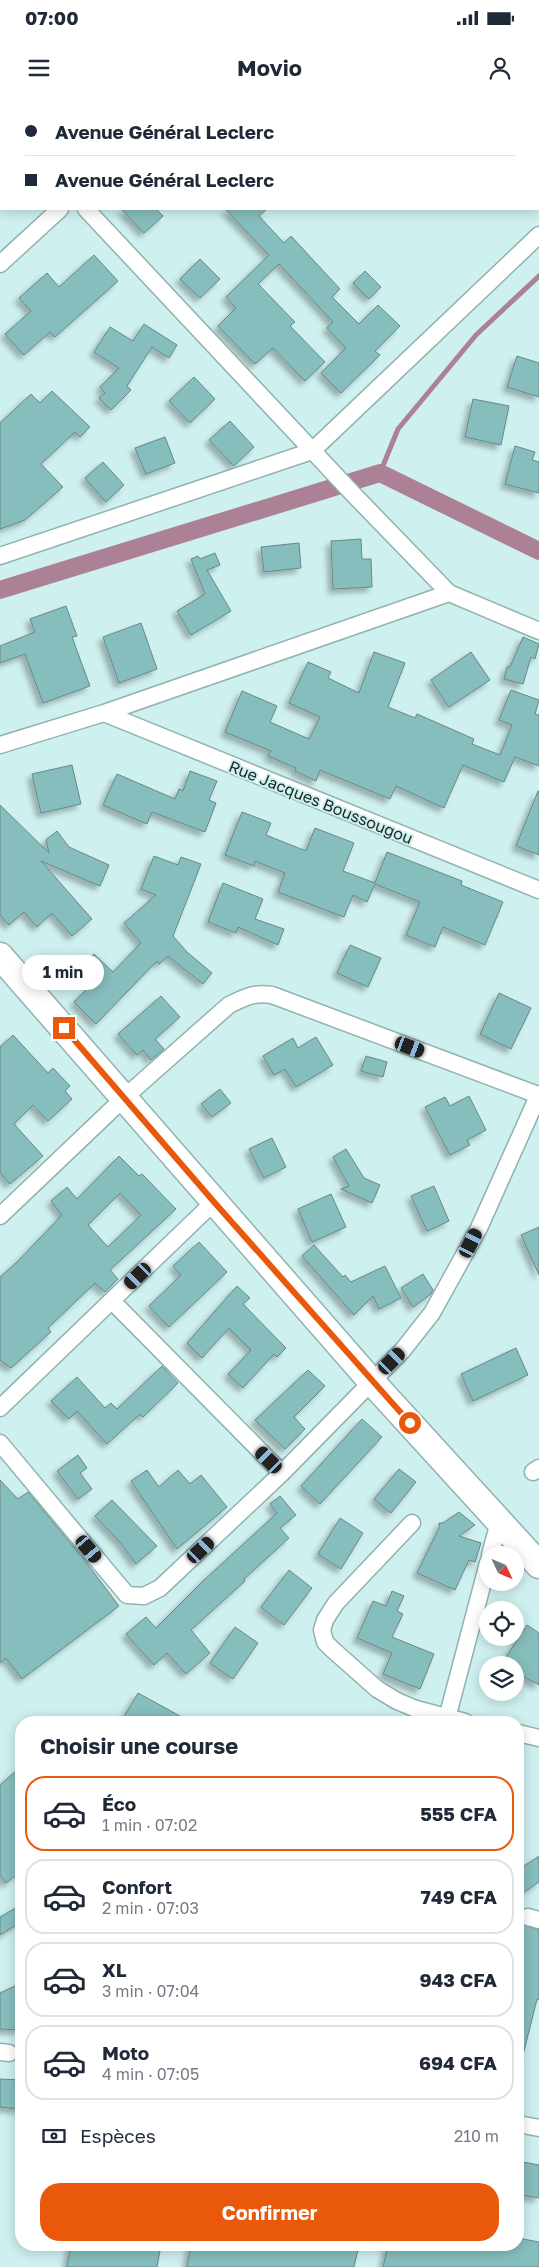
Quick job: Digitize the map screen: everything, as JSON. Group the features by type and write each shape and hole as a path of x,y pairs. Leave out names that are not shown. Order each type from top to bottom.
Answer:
{"main road":[{"path":"0,956 372,1381 539,1565"}],"street":[{"path":"0,264 59,210"},
{"path":"87,210 312,451 449,593 539,631"},
{"path":"0,556 312,451 539,235"},
{"path":"0,745 104,713 449,593"},
{"name":"Rue Jacques Boussougou","path":"104,713 539,890"},
{"path":"0,1216 125,1097 229,1005 259,993 272,995 539,1095 479,1228 432,1313 402,1351 282,1473 160,1588 144,1596 128,1595 0,1443"},
{"path":"0,1408 214,1202"},
{"path":"112,1301 282,1473"},
{"path":"492,1546 499,1522"},
{"path":"412,1523 336,1603 325,1620 322,1630 326,1642 332,1649 377,1689 397,1702 433,1716"},
{"path":"447,1716 481,1591"},
{"path":"524,1734 539,1738"},
{"path":"524,2125 539,2128"}],"building":[{"path":"122,210 157,210 163,216 144,233"},
{"path":"226,210 266,210 259,216 284,243 291,236 340,289 332,297 359,324 378,305 400,326 375,351 380,355 341,393 321,373 346,348 327,328 333,322 279,264 258,284 295,322 290,326 325,362 305,381 273,348 255,364 218,326 236,308 226,297 269,255"},
{"path":"94,255 118,281 55,337 50,332 24,355 5,334 31,311 19,298 47,273 59,287"},
{"path":"200,259 220,279 200,298 180,279"},
{"path":"365,271 381,287 369,299 353,283"},
{"path":"144,324 177,345 169,358 152,347 127,386 131,390 111,410 99,398 105,393 100,387 119,368 94,352 110,327 133,341"},
{"path":"517,356 539,363 539,397 507,387"},
{"path":"194,377 215,399 190,423 169,401"},
{"path":"52,391 90,427 80,437 75,432 41,464 63,487 25,520 0,529 0,423 31,394 40,403"},
{"path":"473,399 509,406 501,445 465,437"},
{"path":"230,421 254,447 234,466 209,440"},
{"path":"165,437 175,463 146,474 135,448"},
{"path":"515,446 535,452 532,460 539,462 539,493 505,484"},
{"path":"103,462 124,485 106,502 85,478"},
{"path":"361,539 362,559 371,559 372,587 333,589 331,541"},
{"path":"299,543 301,568 264,572 261,547"},
{"path":"215,553 220,565 207,570 231,611 191,635 177,611 205,594 191,559 198,556 200,559"},
{"path":"66,606 77,636 72,637 90,686 43,703 25,654 0,663 0,646 35,632 30,619"},
{"path":"141,623 157,669 119,683 103,637"},
{"path":"523,637 539,644 535,659 531,657 523,684 504,679 507,667 510,667"},
{"path":"374,652 405,663 388,707 415,718 417,714 474,739 472,744 500,755 512,725 499,720 511,690 539,700 535,714 539,715 539,766 515,757 504,782 463,765 444,808 396,786 390,799 320,770 316,781 295,771 296,768 268,756 271,751 225,732 242,691 277,706 270,722 309,739 320,717 289,703 308,662 331,672 328,678 359,693"},
{"path":"471,652 490,680 449,707 431,680"},
{"path":"72,765 81,804 41,813 32,774"},
{"path":"190,771 217,781 209,800 216,803 205,832 152,812 147,824 103,805 117,774 175,799 179,789 183,791"},
{"path":"539,791 539,855 516,846"},
{"path":"0,805 49,853 46,840 57,831 69,847 109,865 100,886 41,861 92,919 72,936 52,913 37,927 24,912 9,925 0,915"},
{"path":"242,812 271,823 266,835 306,851 315,828 354,843 343,871 375,883 387,852 462,881 461,885 503,902 485,945 443,927 435,947 406,935 420,902 375,884 367,902 353,895 344,917 278,892 285,873 255,861 254,866 225,855"},
{"path":"154,856 178,865 181,857 201,864 173,936 187,952 212,973 203,984 168,956 159,964 157,961 96,1024 74,1002 93,983 79,970 94,954 113,972 141,943 124,923 156,895 141,889"},
{"path":"223,883 263,899 255,919 284,929 278,945 238,927 236,933 208,922"},
{"path":"350,945 381,958 368,987 337,973"},
{"path":"499,993 531,1008 511,1049 480,1034"},
{"path":"161,996 180,1017 155,1039 164,1049 151,1060 143,1050 137,1055 118,1034"},
{"path":"13,1035 48,1073 53,1068 70,1086 65,1091 72,1099 48,1121 33,1105 14,1124 43,1156 10,1184 0,1172 0,1047"},
{"path":"316,1037 333,1065 296,1087 285,1069 274,1075 263,1056 293,1038 298,1048"},
{"path":"366,1056 387,1062 383,1077 361,1071"},
{"path":"220,1089 231,1103 212,1117 201,1104"},
{"path":"469,1096 486,1130 467,1140 470,1145 450,1155 425,1107 445,1097 450,1106"},
{"path":"272,1138 286,1167 264,1178 249,1149"},
{"path":"346,1149 364,1178 380,1185 372,1203 341,1189 349,1186 333,1157"},
{"path":"119,1156 139,1176 142,1174 176,1209 110,1270 118,1279 105,1292 95,1283 48,1328 51,1332 11,1368 0,1360 0,1277 62,1215 51,1201 67,1187 77,1199","holes":["120,1193 141,1215 108,1247 88,1225"]},
{"path":"434,1186 449,1221 427,1231 411,1196"},
{"path":"331,1194 346,1227 312,1242 298,1209"},
{"path":"539,1227 539,1275 521,1235"},
{"path":"199,1242 227,1272 169,1327 149,1306 181,1275 173,1266"},
{"path":"314,1245 343,1277 345,1275 351,1282 385,1266 401,1298 379,1309 373,1296 354,1315 302,1256"},
{"path":"423,1274 433,1290 431,1294 413,1307 401,1288"},
{"path":"237,1286 250,1298 243,1304 286,1348 277,1357 274,1354 243,1388 228,1374 251,1350 229,1328 202,1358 187,1343"},
{"path":"516,1348 528,1375 473,1401 461,1374"},
{"path":"162,1366 178,1383 143,1417 140,1414 107,1444 77,1411 69,1419 51,1401 77,1377 105,1408 111,1403 117,1409"},
{"path":"308,1370 325,1386 294,1417 305,1429 285,1449 255,1420"},
{"path":"362,1419 382,1437 320,1504 301,1486"},
{"path":"78,1455 87,1468 80,1473 92,1489 78,1499 57,1471"},
{"path":"399,1469 416,1482 391,1513 374,1499"},
{"path":"147,1470 159,1487 178,1470 190,1484 201,1475 227,1507 177,1549 131,1481"},
{"path":"0,1480 18,1499 28,1492 83,1558 119,1606 22,1679 6,1658 0,1663"},
{"path":"280,1496 296,1515 280,1528 289,1538 191,1630 210,1653 186,1674 167,1653 154,1665 126,1634 146,1617 156,1628 202,1582 277,1513 270,1504"},
{"path":"112,1500 157,1546 136,1564 120,1542 95,1516"},
{"path":"459,1512 475,1525 459,1536 481,1543 475,1562 469,1560 455,1590 417,1573 439,1528 439,1523 443,1523"},
{"path":"340,1518 363,1533 341,1569 318,1554"},
{"path":"289,1570 312,1588 284,1625 261,1607"},
{"path":"392,1591 404,1596 397,1611 403,1614 392,1637 434,1654 420,1689 383,1674 392,1653 357,1638 373,1601 386,1606"},
{"path":"527,1625 539,1633 539,1685 524,1677 524,1656 507,1656 513,1646 524,1646 524,1630"},
{"path":"235,1627 258,1643 233,1679 210,1663"},
{"path":"138,1693 180,1716 125,1716"},
{"path":"15,1772 15,1876 6,1883 0,1875 0,1785"},
{"path":"539,1856 539,1882 524,1892 524,1866"},
{"path":"15,1908 15,1926 0,1935 0,1917"},
{"path":"524,1925 539,1930 539,2000 537,1999 524,2051"},
{"path":"15,1986 15,2030 0,2029 0,1993"},
{"path":"0,2079 15,2080 15,2108 0,2107"},
{"path":"524,2162 539,2165 539,2198 524,2195"},
{"path":"524,2239 539,2242 539,2267 383,2267 387,2251 524,2251"},
{"path":"70,2251 160,2251 157,2267 67,2267"},
{"path":"190,2251 358,2251 354,2267 187,2267"}],"waterway":[{"path":"380,473 398,429 476,335 539,276"},
{"path":"0,590 380,473 539,551"}],"route":[{"path":"64,1028 214,1202 410,1423"}]}
